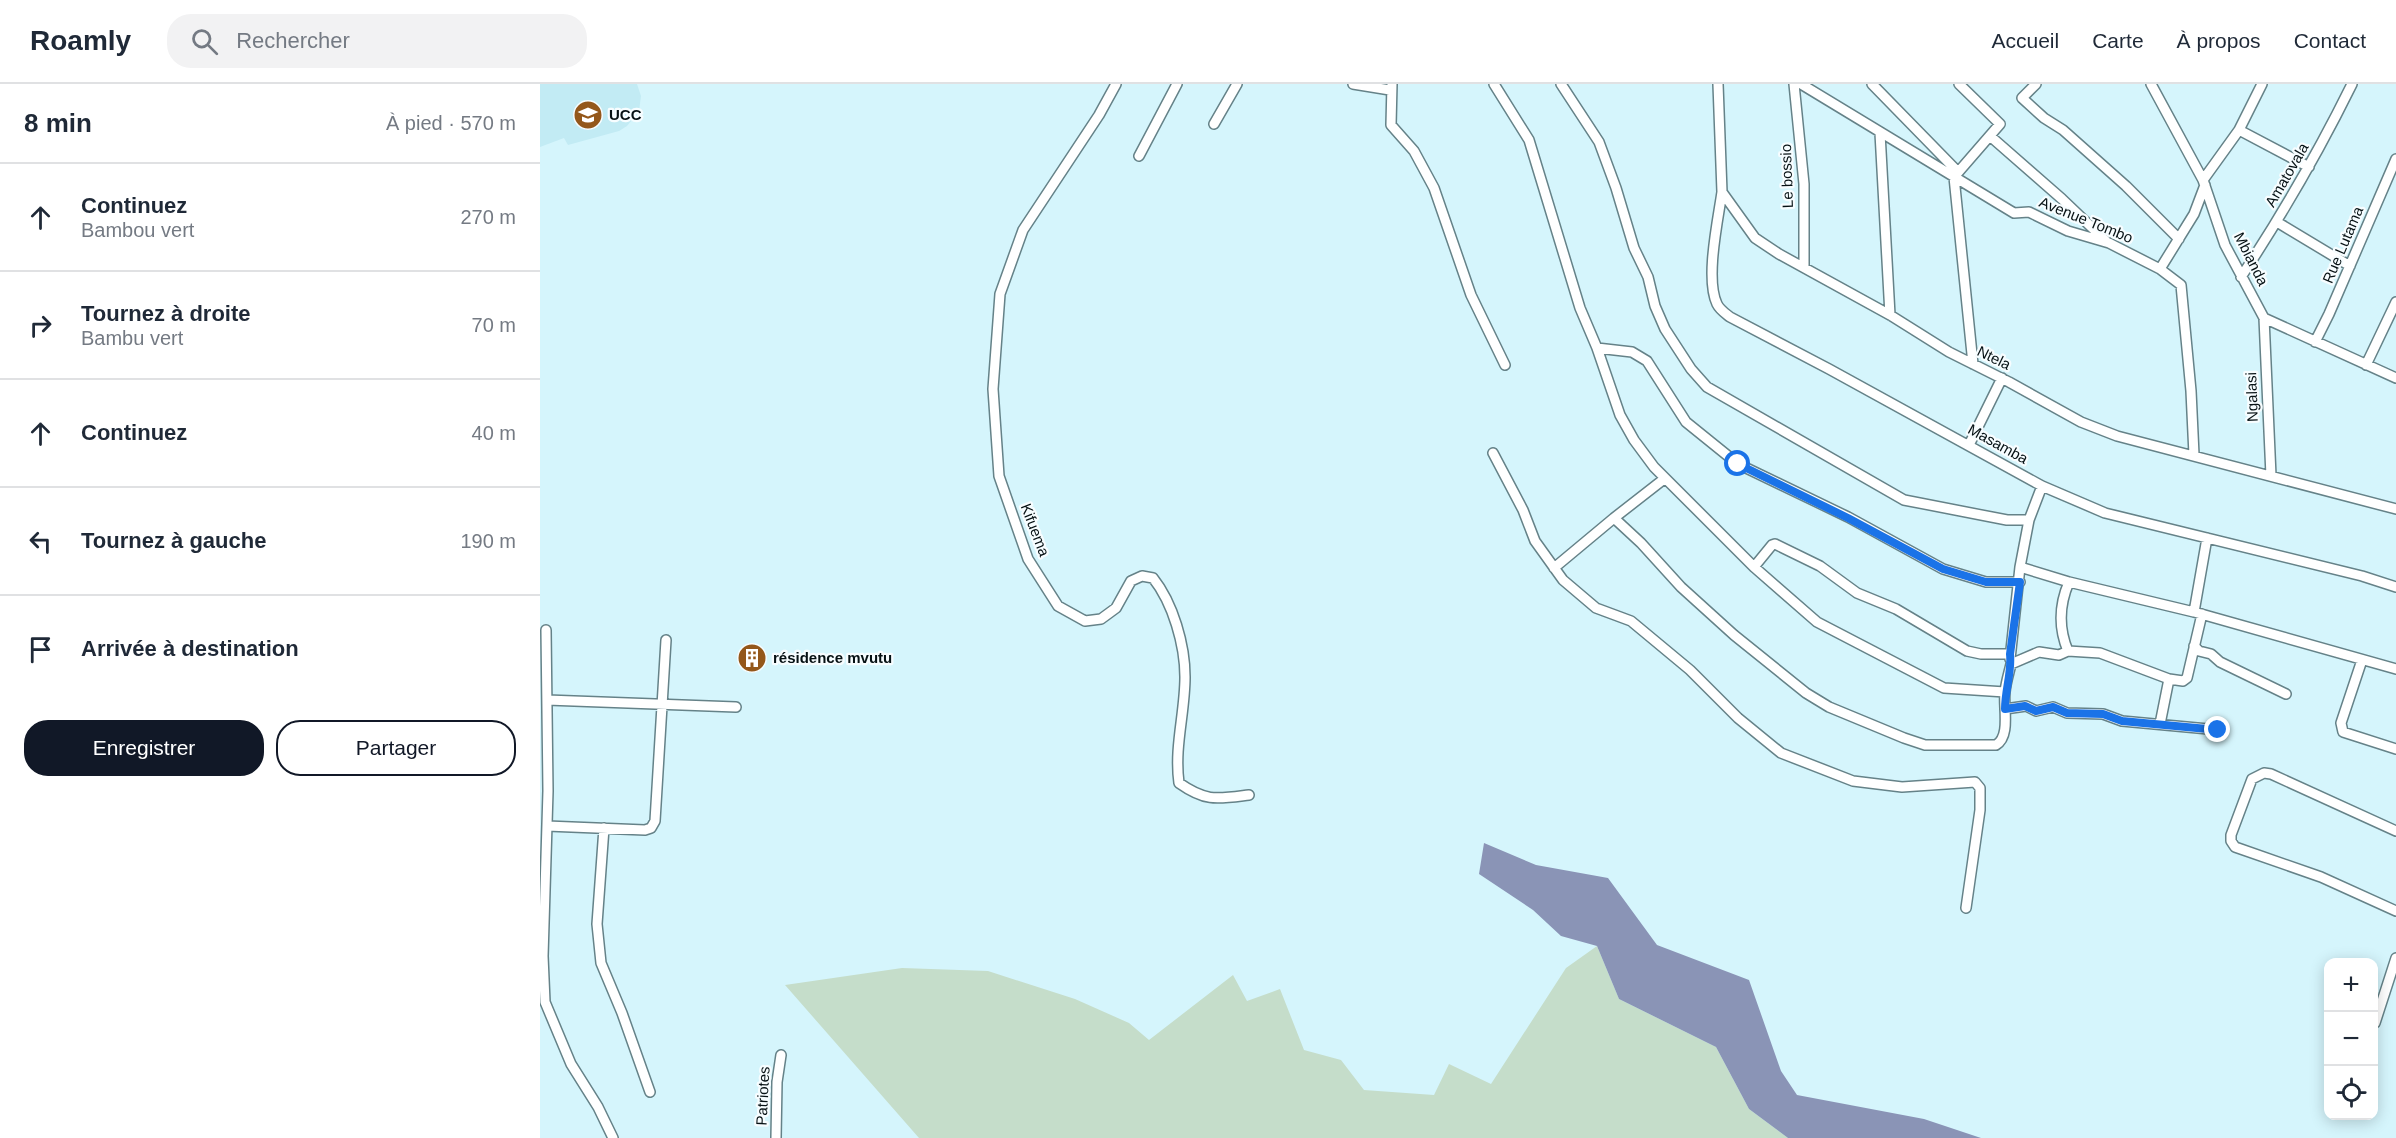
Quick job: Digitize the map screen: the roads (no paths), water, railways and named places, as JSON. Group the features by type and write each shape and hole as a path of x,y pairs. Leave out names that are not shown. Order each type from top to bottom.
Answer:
{"street":[{"name":"Kifuema","path":"1116,84 1099,115 1023,230 1000,294 993,389 999,477 1028,558 1058,606 1085,621 1101,619 1116,608 1131,580 1142,576 1153,578 1161,589 1177,625 1185,676 1176,763 1179,783 1197,795 1217,799 1249,795"},
{"path":"1139,156 1178,84"},
{"path":"1214,124 1237,84"},
{"path":"1353,84 1391,87 1390,125 1413,151 1434,188 1472,295 1504,365"},
{"path":"1494,84 1528,140 1580,308 1597,348 1620,415 1634,440 1664,479 1754,567 1817,622 1944,688 2005,692"},
{"path":"1561,84 1599,142 1634,248 1648,277 1655,306 1665,329 1691,369 1707,387 1904,500 2007,520 2029,520"},
{"path":"1718,84 1722,192"},
{"name":"Le bossio","path":"1794,84 1804,184 1804,267"},
{"name":"Avenue Tombo","path":"1801,84 1880,133 1956,174 2014,213 2029,212 2068,231 2109,243 2160,269 2181,285 2191,391 2194,454"},
{"path":"1872,84 1956,174 1973,364"},
{"path":"1956,174 2000,124 1959,84"},
{"path":"2036,84 2022,98 2044,118 2063,130 2126,186 2179,239"},
{"name":"Mbianda","path":"2151,84 2204,182 2225,245 2264,318"},
{"path":"2160,269 2194,214 2204,182 2239,130 2262,84"},
{"name":"Amatovala","path":"2241,278 2309,167 2352,84"},
{"path":"2239,130 2309,167"},
{"path":"1880,133 1890,315"},
{"path":"1990,136 2109,243"},
{"name":"Rue Lutama","path":"2315,342 2330,314 2396,159"},
{"name":"Ntela","path":"1722,192 1755,238 1779,254 1890,315 1949,352 2002,378 2081,422 2117,436 2194,454 2396,509"},
{"name":"Masamba","path":"1722,192 1712,275 1713,291 1722,310 2042,486 2105,513 2396,587"},
{"path":"2277,222 2350,266"},
{"path":"2366,365 2396,302"},
{"path":"2264,318 2396,378"},
{"name":"Ngalasi","path":"2264,318 2271,476"},
{"path":"1597,348 1640,355 1647,361 1686,422 1738,464 1848,518 1943,569 1986,582 2020,582"},
{"path":"1969,445 2002,378"},
{"path":"1493,453 1523,510 1535,541 1563,580 1596,608 1631,621 1690,670 1738,718 1781,753 1852,781 1902,787 1975,782 1980,788 1980,810 1966,908"},
{"path":"1554,568 1664,479"},
{"path":"1614,518 1641,543 1681,587 1734,635 1806,693 1829,707 1925,745 1996,746 2004,735 2005,692 2011,664 2010,654 2020,567 2029,520 2042,486"},
{"path":"2011,664 2039,652 2059,655 2068,651 2100,652 2169,679 2185,680 2194,646 2207,538"},
{"path":"1754,567 1775,544 1820,566 1857,592 1896,609 1967,651 1981,654 2010,654"},
{"path":"2020,567 2069,582 2198,613 2396,669"},
{"path":"2068,651 2060,617 2062,598 2069,582"},
{"path":"546,630 548,826 543,956 545,1002 571,1064 613,1138"},
{"path":"548,826 645,830 651,828 655,821 666,640"},
{"path":"2194,646 2199,651 2211,654 2220,662 2286,694"},
{"path":"2362,660 2341,723 2343,732 2396,749"},
{"path":"2160,724 2169,679"},
{"path":"547,700 736,707"},
{"path":"2005,709 2025,706 2036,711 2053,707 2067,713 2103,714 2122,721 2218,730"},
{"path":"2396,831 2271,774 2264,773 2252,779 2230,841 2235,847 2321,877 2396,911"},
{"path":"604,828 597,924 601,963 622,1013 650,1092"},
{"path":"2378,1014 2396,958"},
{"name":"Patriotes","path":"776,1138 777,1082 781,1055"}],"place":[{"name":"UCC","path":"588,115"},
{"name":"résidence mvutu","path":"752,658"}]}
